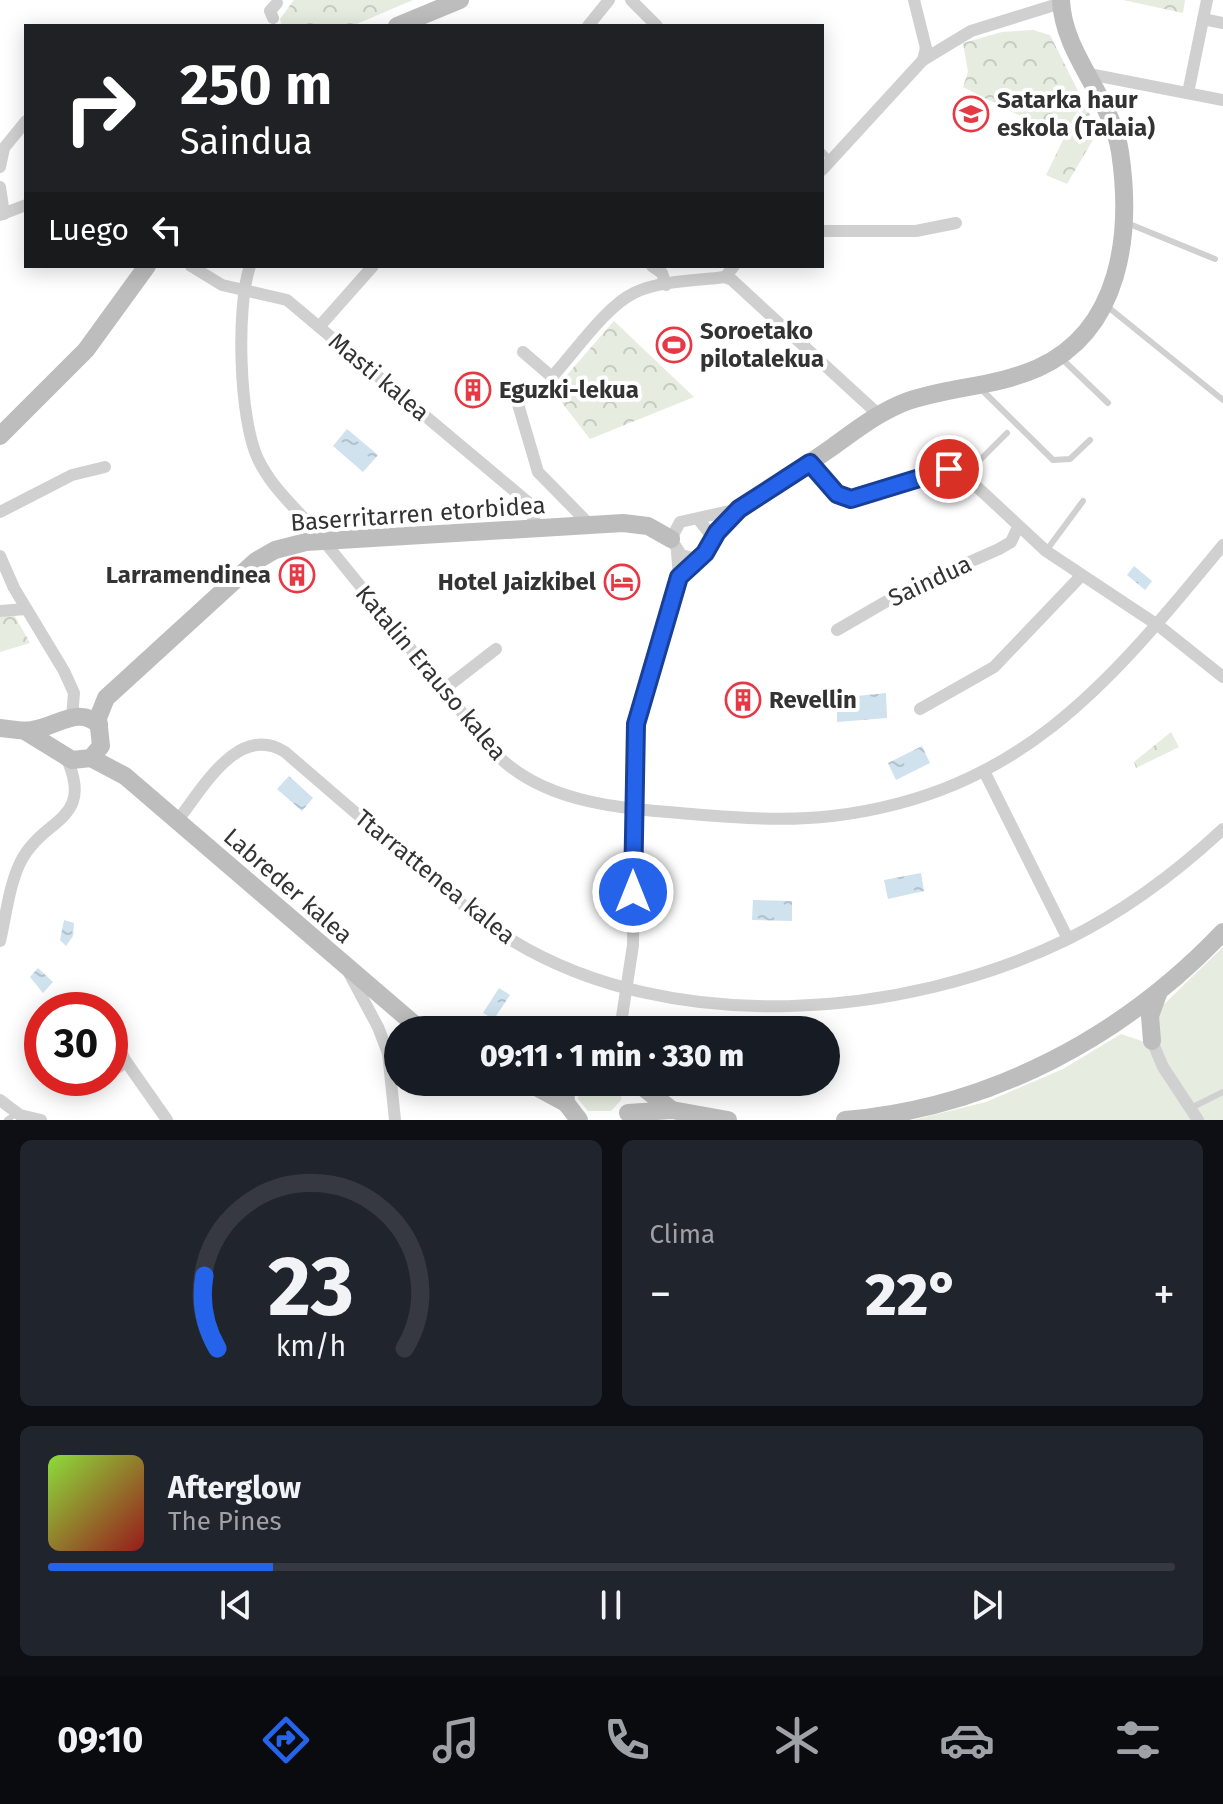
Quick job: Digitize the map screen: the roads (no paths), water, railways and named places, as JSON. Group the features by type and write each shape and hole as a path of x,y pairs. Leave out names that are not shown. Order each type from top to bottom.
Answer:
{"street":[{"path":"402,24 460,0"},
{"path":"590,24 609,0"},
{"path":"631,0 655,24"},
{"path":"914,0 926,48 923,60"},
{"path":"1188,93 1207,0"},
{"path":"674,546 687,558 705,553 710,541 739,509 879,415 908,401 1037,368 1058,355 1090,327 1104,304 1121,259 1124,222 1120,150 1115,129 1066,27 1061,1 971,31 923,60 825,160"},
{"path":"273,18 270,11 277,3"},
{"path":"1203,19 1223,23"},
{"path":"1089,74 1223,100"},
{"path":"0,167 4,148 24,123"},
{"path":"0,187 2,214 24,206"},
{"path":"824,231 916,231 956,223"},
{"path":"0,436 86,350 146,268"},
{"name":"Masti kalea","path":"194,268 222,285 287,300 529,503 535,515 530,529"},
{"name":"Katalin Erauso kalea","path":"250,268 245,288 244,407 257,456 280,496 324,541 443,690 515,772 543,789 633,809 767,819 831,816 889,806 946,788 984,771 1058,724 1086,701 1159,626 1223,545"},
{"path":"319,327 371,268"},
{"path":"655,268 662,273 666,285"},
{"path":"725,277 732,268"},
{"path":"523,352 552,377 618,304 632,294 666,285 725,277 732,280 879,415"},
{"path":"515,394 538,472 590,525"},
{"path":"0,416 33,403"},
{"path":"810,463 837,494 851,499 936,471 961,472 1046,551 1159,626 1223,677"},
{"path":"0,512 72,475 105,467"},
{"path":"679,577 674,546 680,522 739,509"},
{"path":"699,520 708,529 710,541"},
{"name":"Baserritarren etorbidea","path":"88,759 100,733 99,711 106,698 247,568 285,546 324,541 640,524 674,546"},
{"name":"Saindua","path":"837,630 906,590 999,549 1011,542 1018,527"},
{"path":"0,556 74,693 69,718 58,732 76,788 77,807"},
{"path":"621,1015 633,945 633,809 638,713 679,577 697,557"},
{"path":"920,709 994,667 1081,576"},
{"path":"0,611 26,609"},
{"path":"443,690 496,649"},
{"path":"0,728 25,731 84,716 100,733"},
{"path":"0,941 22,860 77,807 88,759 64,755 25,731"},
{"name":"Labreder kalea","path":"100,733 125,776"},
{"name":"Ttarrattenea kalea","path":"177,821 237,750 257,743 272,745 285,752 483,921 548,960 626,989 714,1003 778,1006 862,1001 965,979 1068,939 1126,906 1174,871 1223,829"},
{"name":"Labreder kalea","path":"88,759 125,776 404,1016"},
{"path":"984,771 1068,939"},
{"path":"845,1120 921,1108 982,1090 1042,1066 1115,1024 1158,992 1223,932"},
{"path":"346,967 384,1043"},
{"path":"1158,992 1150,1016 1152,1041 1163,1067 1193,1107 1198,1120"},
{"path":"1115,1024 1135,1028 1152,1041"},
{"path":"128,1064 167,1120"},
{"path":"392,1096 395,1120"},
{"path":"553,1096 566,1103 579,1120"},
{"path":"566,1096 566,1103"},
{"path":"624,1117 635,1096"},
{"path":"654,1096 672,1110"},
{"path":"0,1100 12,1117 41,1120"},
{"path":"624,1117 672,1110 728,1120"}],"lane":[{"path":"1124,222 1215,259"},
{"path":"1104,304 1223,400"},
{"path":"1058,355 1108,403"},
{"path":"976,384 1053,460 1070,459 1090,440"},
{"path":"961,472 969,471 1007,433"},
{"path":"1046,551 1083,501"},
{"path":"1193,1107 1223,1092"}],"water":[{"path":"347,429 378,455 363,472 333,446"},
{"path":"1134,566 1152,581 1145,590 1127,575"},
{"path":"886,693 887,718 837,722 837,698"},
{"path":"922,746 930,763 896,780 888,763"},
{"path":"289,776 313,798 302,811 277,789"},
{"path":"921,873 924,891 888,899 884,880"},
{"path":"753,900 792,901 792,921 752,920"},
{"path":"64,920 74,923 73,936 66,946 60,940"},
{"path":"38,968 53,982 42,992 30,977"},
{"path":"499,988 510,995 496,1016 483,1013"}],"place":[{"name":"Satarka haur eskola (Talaia)","path":"971,114"},
{"name":"Soroetako pilotalekua","path":"674,345"},
{"name":"Eguzki-lekua","path":"473,390"},
{"name":"Larramendinea","path":"297,575"},
{"name":"Hotel Jaizkibel","path":"622,582"},
{"name":"Revellin","path":"743,700"}]}
